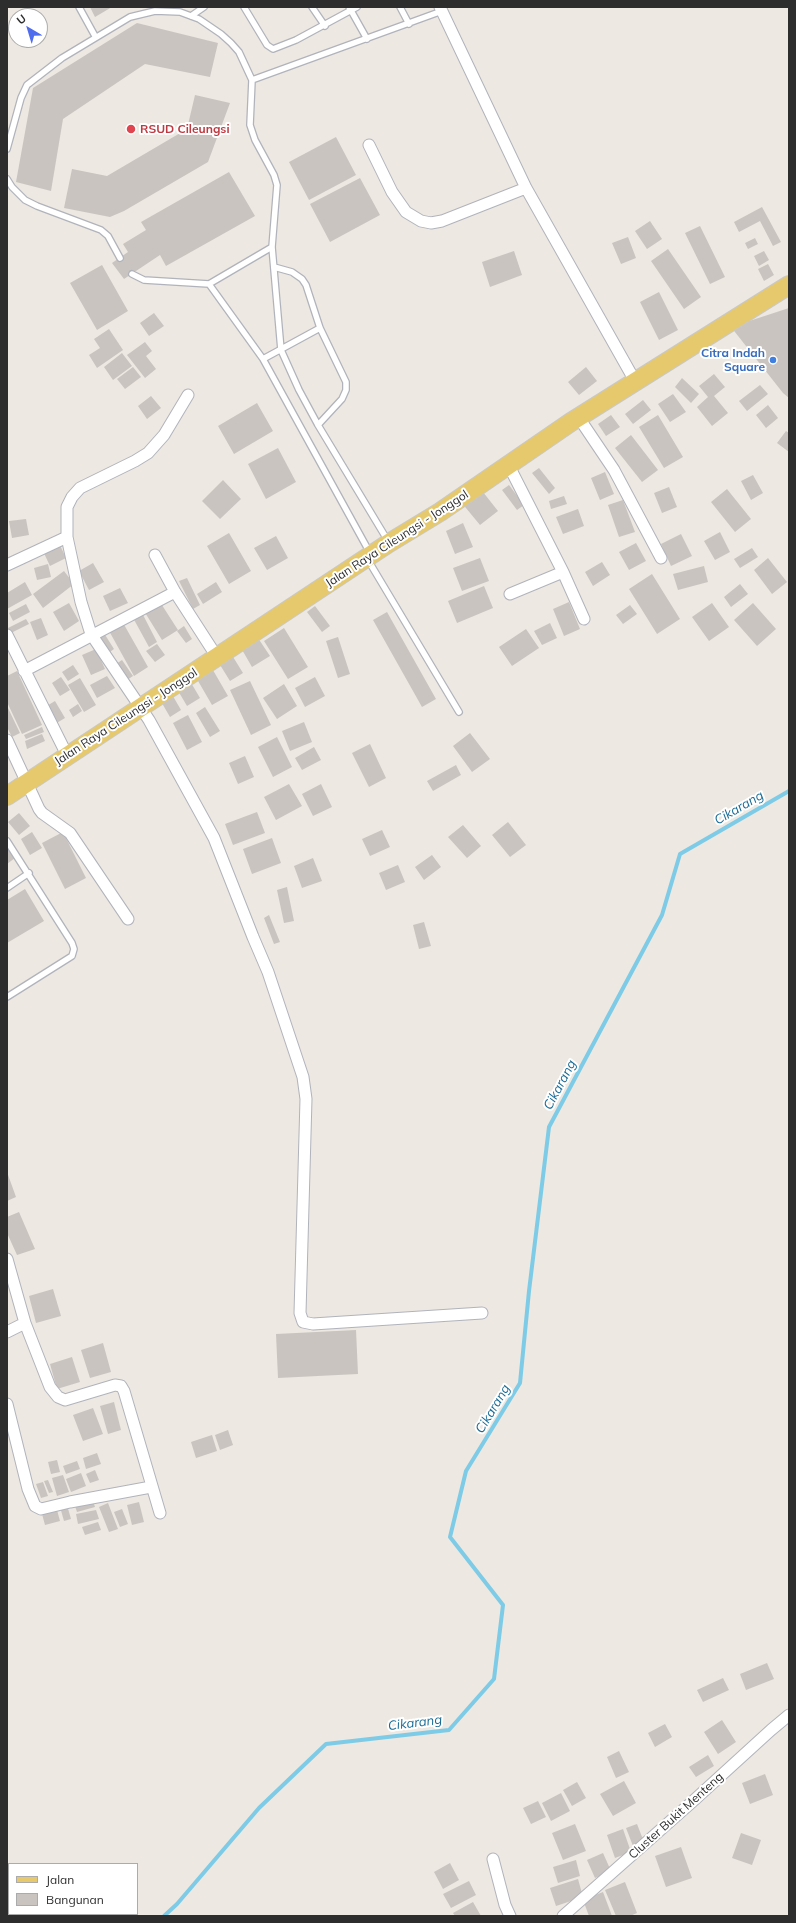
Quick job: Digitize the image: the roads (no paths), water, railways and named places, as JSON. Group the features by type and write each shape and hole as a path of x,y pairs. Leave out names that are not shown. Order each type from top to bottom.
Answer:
{"main road":[{"name":"Jalan Raya Cileungsi - Jonggol","path":"7,796 369,556 509,466 635,380 764,303 789,285"}],"street":[{"path":"441,9 526,188 635,380"},
{"path":"369,145 397,199 406,212 421,221 431,223 442,221 526,188"},
{"path":"188,395 164,435 148,453 80,488 72,496 67,507 67,537 81,602 91,634 141,708 214,838 268,972 303,1077 306,1099 300,1313 303,1322 313,1324 482,1313"},
{"path":"579,418 614,470 661,558"},
{"path":"509,466 563,572 584,619"},
{"path":"7,565 67,537"},
{"path":"155,555 175,592 217,657"},
{"path":"510,594 563,572"},
{"path":"24,670 91,634 175,592"},
{"path":"7,635 67,755"},
{"path":"7,740 38,808 42,813 70,833 128,919"},
{"path":"7,1259 25,1323 50,1388 58,1397 65,1400 115,1385 121,1386 124,1391 151,1487 160,1513"},
{"path":"7,1332 25,1323"},
{"path":"7,1404 28,1489 35,1506 41,1509 151,1487"},
{"name":"Cluster Bukit Menteng","path":"563,1916 789,1715"},
{"path":"493,1859 505,1905 510,1916"}],"lane":[{"path":"79,7 96,36"},
{"path":"191,16 204,7"},
{"path":"244,7 267,45 273,49 325,26 350,9 357,7"},
{"path":"312,7 325,26"},
{"path":"400,7 409,24"},
{"path":"350,9 367,39"},
{"path":"252,80 409,24 441,9"},
{"path":"7,149 21,98 27,85 62,58 96,36 130,17 143,12 166,11 191,16 221,34 235,48 248,68 252,80 250,125 255,140 274,175 277,185 272,247 281,350 296,384 318,425 389,543"},
{"path":"7,179 12,187 25,200 101,230 108,236 120,258"},
{"path":"132,274 144,280 209,284 272,247"},
{"path":"274,267 292,272 302,279 306,285 320,328 344,378 346,386 344,394 337,406 318,425"},
{"path":"209,284 263,359 369,556 459,712"},
{"path":"263,359 320,328"},
{"path":"7,841 29,873 72,943 74,949 72,956 7,997"},
{"path":"7,888 29,873"}],"waterway":[{"name":"Cikarang","path":"164,1916 177,1904 259,1808 326,1744 449,1730 494,1679 503,1605 450,1537 466,1471 520,1383 529,1291 549,1127 662,915 680,854 789,791"}],"place":[{"name":"RSUD Cileungsi","path":"131,129"},
{"name":"Citra Indah Square","path":"773,360"}]}
